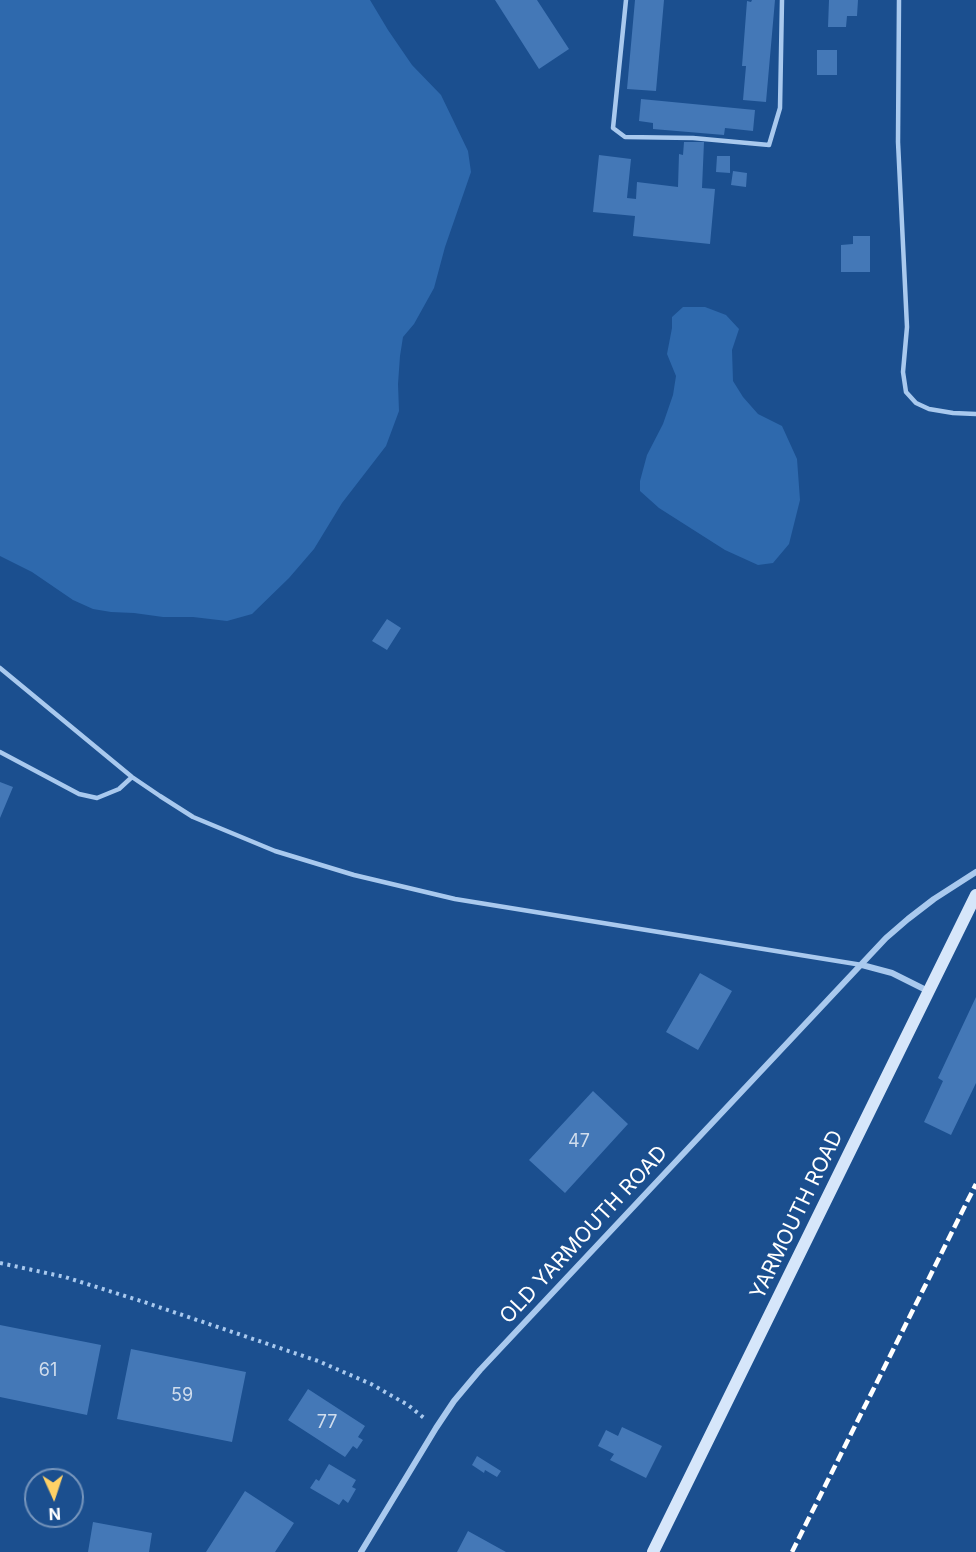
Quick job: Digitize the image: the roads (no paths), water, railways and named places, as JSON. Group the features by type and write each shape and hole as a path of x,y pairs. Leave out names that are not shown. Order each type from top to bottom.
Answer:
{"main road":[{"name":"YARMOUTH ROAD","path":"653,1552 976,895"}],"street":[{"name":"OLD YARMOUTH ROAD","path":"361,1552 418,1456 454,1401 510,1337 886,938 934,899 976,872"},
{"path":"862,965 892,974 928,991"}],"lane":[{"path":"626,0 613,128 625,137 693,138 769,145 780,108 782,0"},
{"path":"899,0 898,142 907,327 903,372 906,392 916,403 929,409 976,414"},
{"path":"0,668 132,777 160,796 194,817 275,851 354,875 455,899 862,965"},
{"path":"0,752 79,794 97,798 119,789 132,777"}],"railway":[{"path":"792,1552 976,1184"}]}
